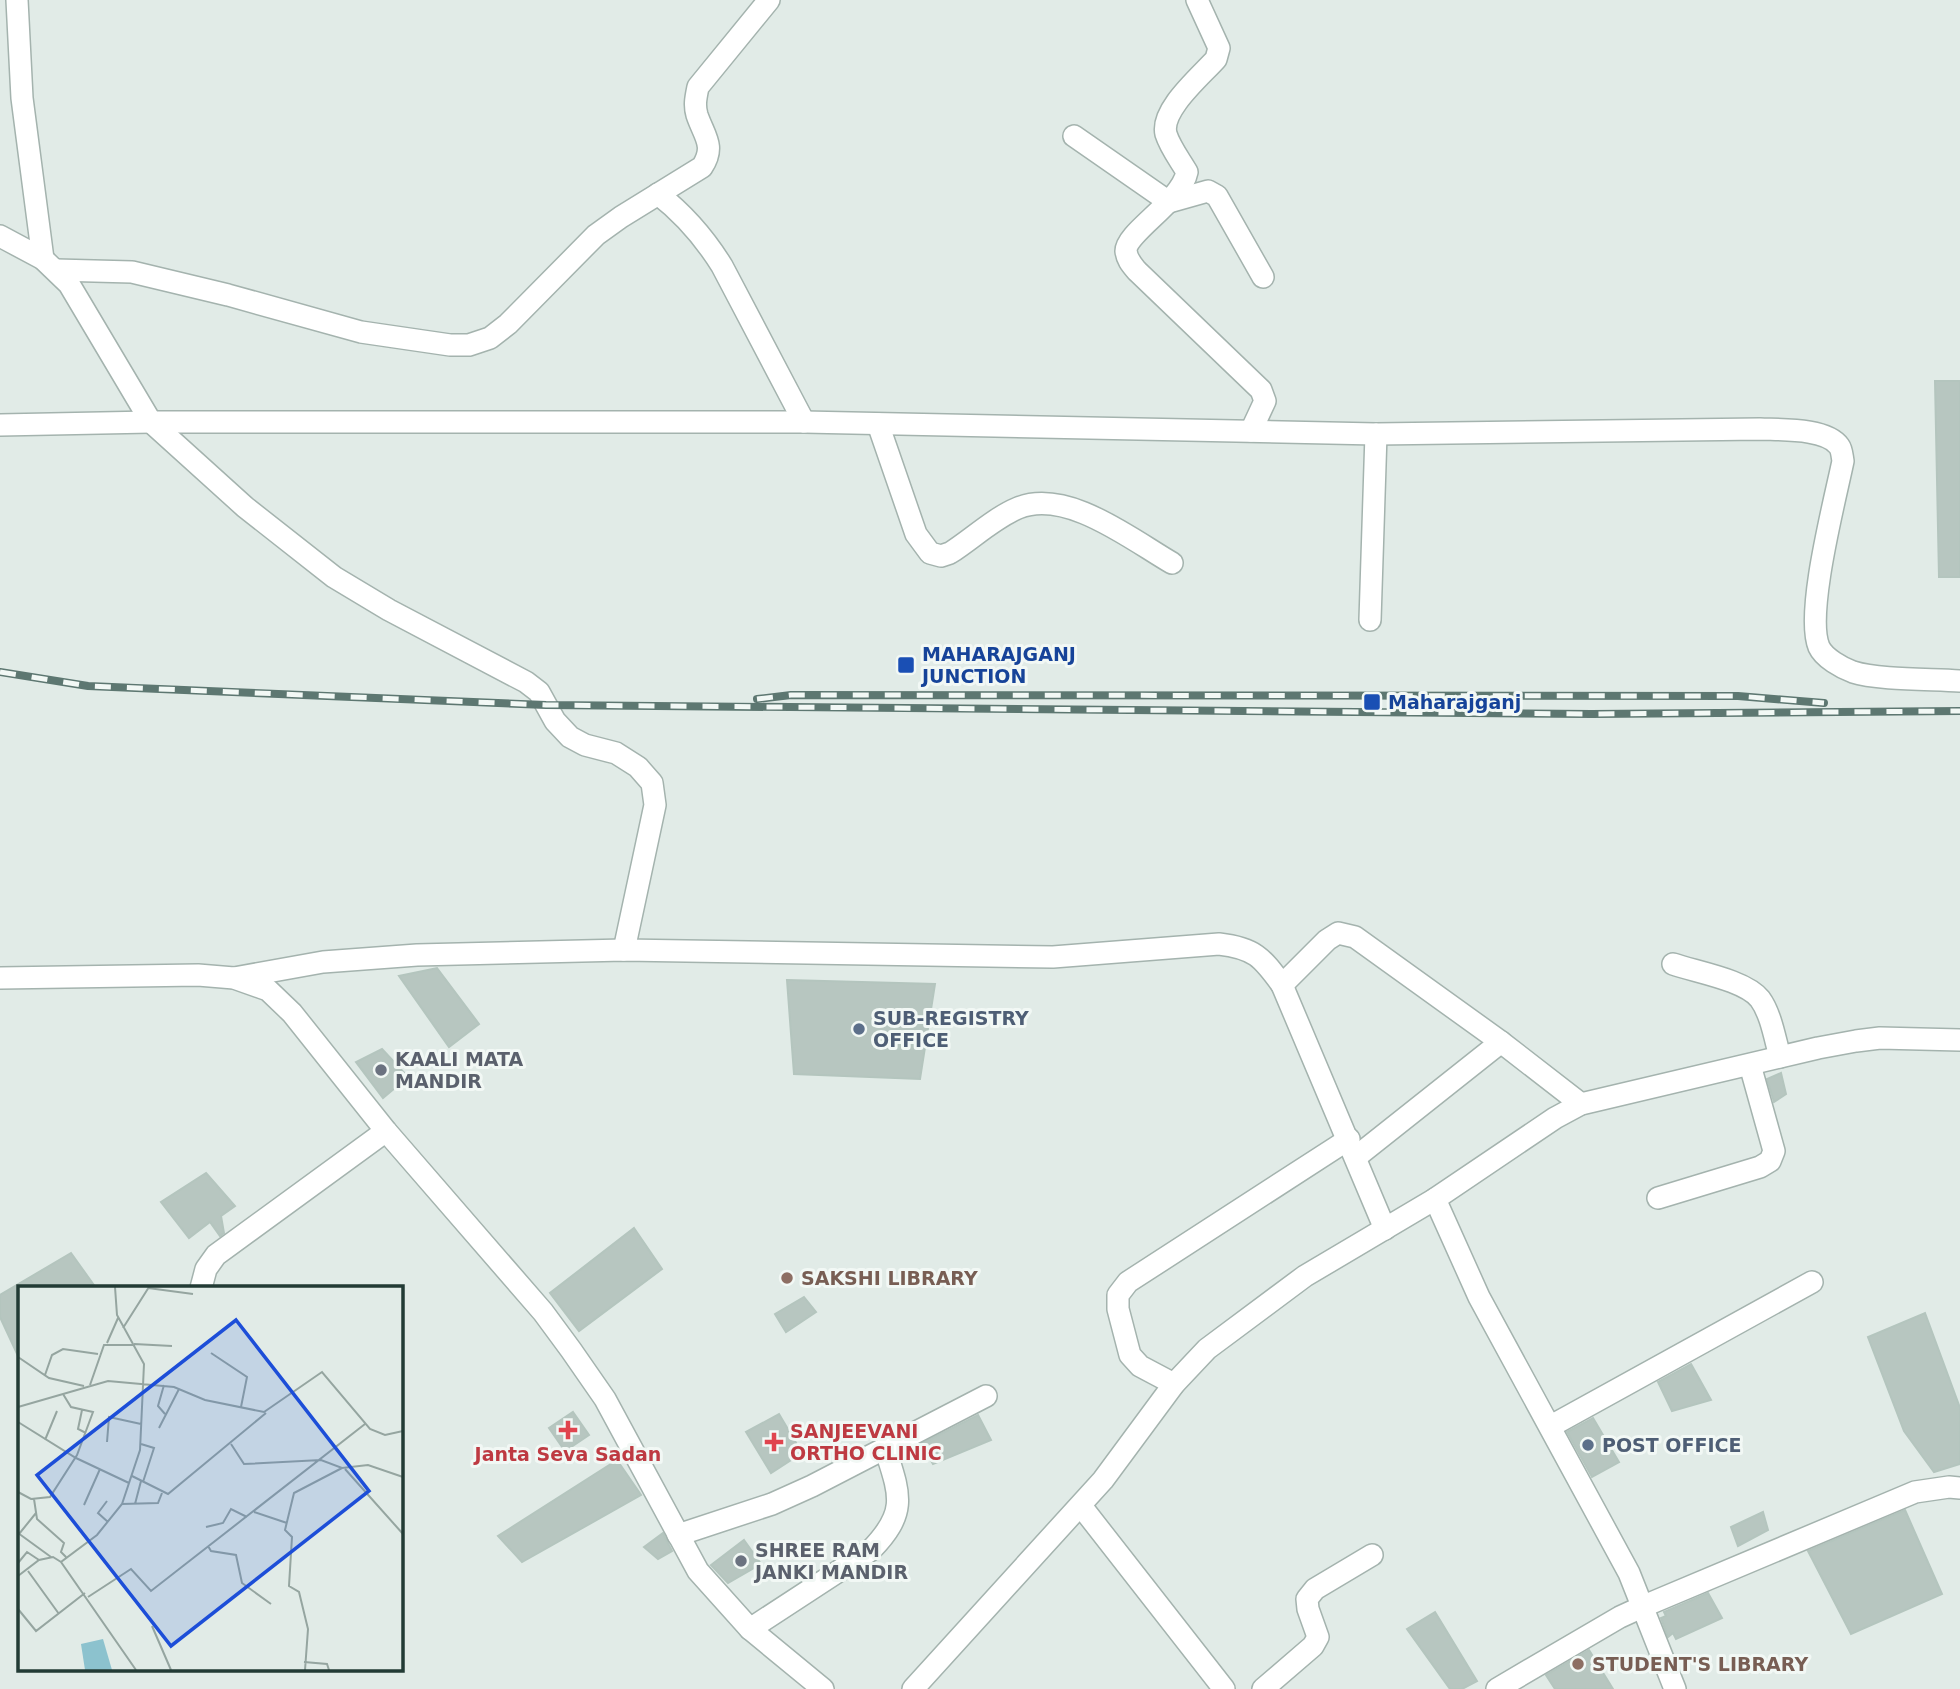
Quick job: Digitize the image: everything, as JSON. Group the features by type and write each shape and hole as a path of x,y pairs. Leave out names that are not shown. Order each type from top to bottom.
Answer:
{"street":[{"path":"17,0 22,98 50,264"},
{"path":"50,264 132,272 361,332 450,345 469,345 490,338 508,324 596,235 702,167 709,157 708,141 696,113 698,88 769,0"},
{"path":"1198,0 1219,48 1216,59 1168,113 1165,125 1167,136 1187,172 1185,182 1169,202 1130,239 1126,249 1129,261 1261,390 1265,401 1251,431"},
{"path":"1074,136 1169,202"},
{"path":"1169,202 1208,191 1217,196 1263,277"},
{"path":"658,194 678,210 709,245 804,422"},
{"path":"0,236 50,264 78,297 151,422 245,507 334,576 389,610 526,682 539,692 555,721 569,737 585,745 616,753 638,767 652,783 655,805 624,950"},
{"path":"0,425 151,422 804,422 1376,434 1760,429 1818,433 1831,438 1841,447 1843,461 1815,606 1815,632 1819,649 1834,662 1853,672 1960,681"},
{"path":"878,424 916,534 930,553 950,554 1019,507 1052,504 1070,507 1092,516 1172,563"},
{"path":"1370,620 1376,434"},
{"path":"1282,985 1327,940 1338,933 1355,937 1501,1042 1581,1104"},
{"path":"234,978 368,957 624,950 1053,957 1219,944 1245,947 1267,964 1282,985 1385,1229"},
{"path":"1673,964 1741,986 1753,993 1761,1000 1766,1010 1780,1057"},
{"path":"0,978 198,975 234,978 268,990 292,1013 386,1131 543,1312 605,1399 698,1571 750,1629 823,1689"},
{"path":"914,1689 1081,1506 1174,1384 1207,1349 1278,1293 1435,1199 1555,1118 1581,1104 1818,1048 1880,1038 1960,1040"},
{"path":"1174,1384 1140,1366 1130,1355 1118,1309 1118,1295 1129,1282 1352,1148 1501,1042"},
{"path":"1658,1198 1760,1167 1770,1161 1774,1151 1750,1065"},
{"path":"202,1286 206,1269 216,1255 386,1131"},
{"path":"1435,1199 1479,1297 1612,1538 1644,1606 1675,1689"},
{"path":"1551,1426 1812,1282"},
{"path":"678,1535 772,1504 812,1486 986,1396"},
{"path":"750,1629 871,1550 888,1533 897,1513 897,1488 885,1448"},
{"path":"1497,1689 1620,1617 1644,1606 1915,1493 1960,1488"},
{"path":"1081,1506 1223,1689"},
{"path":"1263,1689 1313,1646 1318,1637 1307,1599 1315,1589 1372,1555"}],"building":[{"path":"1935,381 1960,381 1960,577 1939,577"},
{"path":"437,968 479,1024 449,1047 399,976"},
{"name":"SUB-REGISTRY OFFICE","path":"787,980 935,984 920,1079 794,1074"},
{"name":"KAALI MATA MANDIR","path":"382,1049 408,1077 383,1098 356,1062"},
{"path":"1781,1073 1786,1094 1774,1102 1767,1079"},
{"path":"206,1173 235,1206 221,1216 224,1233 220,1236 210,1222 189,1238 161,1202"},
{"path":"634,1228 662,1269 579,1331 550,1293"},
{"path":"71,1253 95,1286 18,1286 18,1356 0,1317 0,1295"},
{"path":"804,1297 816,1312 786,1332 775,1314"},
{"path":"1925,1313 1960,1408 1960,1464 1934,1472 1904,1431 1868,1337"},
{"path":"1691,1364 1711,1400 1672,1411 1658,1382"},
{"path":"573,1412 589,1435 565,1451 549,1428"},
{"name":"SANJEEVANI ORTHO CLINIC","path":"779,1414 802,1453 771,1473 746,1432"},
{"path":"978,1415 991,1440 933,1464 921,1444"},
{"name":"POST OFFICE","path":"1593,1418 1619,1462 1592,1477 1567,1432"},
{"path":"617,1460 641,1495 522,1562 498,1536"},
{"path":"1905,1510 1942,1594 1851,1634 1808,1551"},
{"path":"1763,1512 1768,1530 1738,1546 1731,1527"},
{"path":"663,1533 672,1551 658,1559 644,1547"},
{"name":"SHREE RAM JANKI MANDIR","path":"744,1540 761,1564 728,1583 711,1565"},
{"path":"1708,1593 1722,1618 1676,1639 1673,1633 1668,1637 1661,1618 1666,1616 1664,1612"},
{"path":"1435,1612 1477,1681 1462,1689 1450,1689 1407,1629"},
{"path":"1589,1650 1613,1689 1555,1689 1546,1675"}],"railway":[{"path":"0,672 88,686 546,705 1592,714 1960,711"},
{"path":"757,699 791,695 1738,696 1824,703"}],"place":[{"name":"MAHARAJGANJ JUNCTION","path":"906,665"},
{"name":"Maharajganj","path":"1372,702"},
{"name":"SUB-REGISTRY OFFICE","path":"859,1029"},
{"name":"KAALI MATA MANDIR","path":"381,1070"},
{"name":"SAKSHI LIBRARY","path":"787,1278"},
{"name":"Janta Seva Sadan","path":"568,1430"},
{"name":"SANJEEVANI ORTHO CLINIC","path":"774,1442"},
{"name":"POST OFFICE","path":"1588,1445"},
{"name":"SHREE RAM JANKI MANDIR","path":"741,1561"},
{"name":"STUDENT'S LIBRARY","path":"1578,1664"}]}
